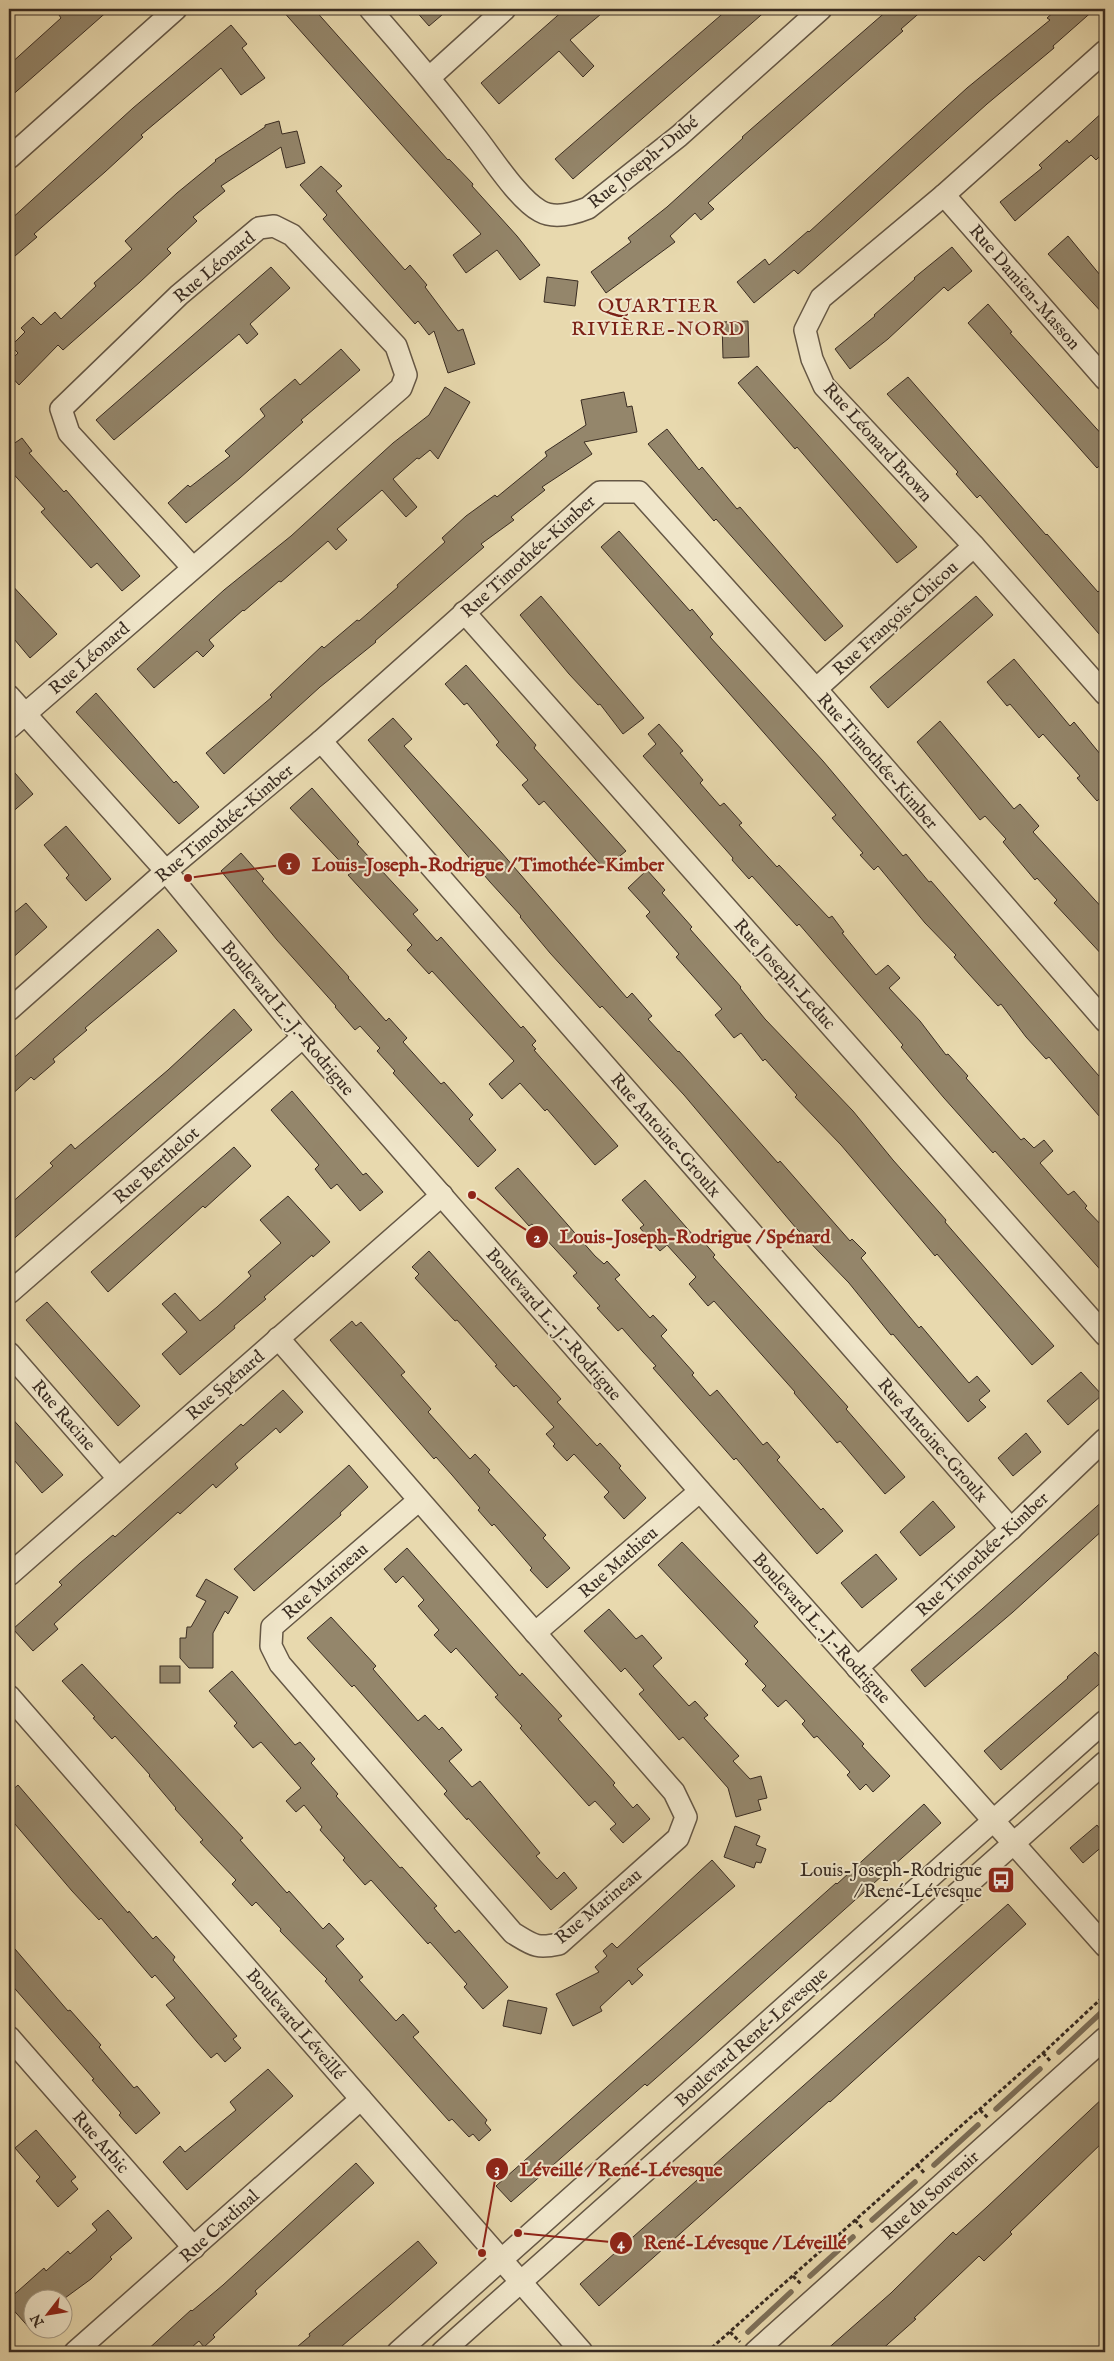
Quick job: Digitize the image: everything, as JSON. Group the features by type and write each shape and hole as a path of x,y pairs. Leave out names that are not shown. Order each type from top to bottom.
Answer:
{"street":[{"path":"9,158 176,9"},
{"name":"Rue Joseph-Dubé","path":"370,9 430,78 520,192 539,211 553,216 576,213 588,208 679,136 821,9"},
{"path":"430,78 505,9"},
{"name":"Rue Léonard Brown","path":"1104,55 944,195 821,298 805,330 812,359 824,386 974,546 1105,694"},
{"name":"Rue Damien-Masson","path":"944,195 1105,379"},
{"name":"Rue Léonard","path":"9,728 401,388 406,375 396,346 292,235 274,226 260,228 179,295 61,409 69,433 192,568"},
{"name":"Rue Timothée-Kimber","path":"9,1010 166,871 321,741 600,492 639,492 816,689 1105,1021"},
{"name":"Rue François-Chicou","path":"816,689 974,546"},
{"name":"Rue Joseph-Leduc","path":"464,612 1105,1335"},
{"name":"Boulevard L.-J.-Rodrigue","path":"9,696 166,871 303,1037 700,1491 1105,1946"},
{"name":"Rue Antoine-Groulx","path":"321,741 1011,1529"},
{"name":"Rue Berthelot","path":"9,1293 303,1037"},
{"name":"Rue Spénard","path":"9,1575 442,1196"},
{"name":"Rue Marineau","path":"278,1338 674,1792 686,1817 678,1838 559,1944 543,1948 532,1944 514,1933 280,1664 271,1646 272,1627 418,1500"},
{"name":"Rue Racine","path":"9,1353 118,1478"},
{"name":"Rue Timothée-Kimber","path":"857,1668 1011,1529 1105,1439"},
{"name":"Rue Mathieu","path":"535,1633 700,1491"},
{"name":"Boulevard Léveillé","path":"9,1696 582,2352"},
{"name":"Boulevard René-Levesque","path":"398,2352 1105,1721"},
{"name":"Boulevard René-Levesque","path":"442,2352 1105,1762"},
{"name":"Rue Arbic","path":"9,2036 194,2248"},
{"name":"Rue du Souvenir","path":"755,2352 1105,2038"},
{"name":"Rue Cardinal","path":"75,2352 361,2099"}],"path":[{"path":"707,2352 1043,2054 1105,1995"}],"building":[{"path":"55,9 110,9 9,98 9,65 61,18"},
{"path":"281,9 314,9 448,160 473,184 472,186 540,265 520,280 497,250 466,273 453,255 481,234"},
{"path":"414,9 449,9 429,26"},
{"path":"565,9 607,9 570,40 594,66 583,77 559,51 499,104 481,83"},
{"path":"728,9 768,9 573,179 555,159"},
{"path":"889,9 924,9 901,29 903,31 708,203 714,209 701,220 695,213 670,236 675,242 606,293 591,272 631,242 628,238 667,207 742,137"},
{"path":"1057,9 1095,9 1053,46 1054,48 987,104 798,274 794,270 754,303 737,282 765,259 769,265 809,232 967,88 1050,20 1047,18"},
{"path":"231,25 247,44 242,48 265,78 241,95 221,68 141,135 143,137 34,234 37,237 15,256 9,248 9,221 133,108"},
{"path":"1105,110 1105,151 1096,160 1091,155 1015,221 1000,202 1042,168 1039,165 1067,140 1069,143"},
{"path":"279,121 282,134 297,131 305,163 286,168 281,147 221,186 225,191 193,217 197,221 167,249 171,253 63,350 58,345 19,385 9,374 9,362 18,353 11,346 25,332 21,328 33,317 41,325 55,312 61,319 96,286 94,283 132,249 125,241 177,193 215,160 265,127 265,125"},
{"path":"321,166 342,186 336,191 361,220 405,270 410,265 427,285 425,287 458,331 463,329 475,364 448,373 434,331 429,335 418,321 415,324 323,219 327,215 300,185"},
{"path":"1068,236 1105,281 1105,316 1048,254"},
{"path":"952,247 972,271 948,291 944,287 888,339 850,369 835,349 875,316 914,278"},
{"path":"271,267 290,288 250,324 258,334 247,344 239,334 114,440 96,420"},
{"path":"547,277 578,281 575,306 544,302"},
{"path":"988,304 1012,332 1010,333 1105,438 1105,461 1097,468 968,323"},
{"path":"748,321 749,357 723,358 722,322"},
{"path":"341,349 360,370 301,420 303,422 240,478 186,523 168,503 188,485 190,487 230,456 225,451 265,416 260,409 295,379 300,385"},
{"path":"757,366 917,547 897,563 797,447 795,449 738,383"},
{"path":"908,377 1098,592 1105,585 1105,641 980,495 977,498 956,474 958,472 887,394"},
{"path":"445,387 470,402 438,459 430,450 419,459 417,458 393,479 417,507 406,517 382,490 337,529 347,540 336,550 328,541 209,640 214,646 203,657 197,651 154,688 137,669 224,590 291,536 393,443 429,415"},
{"path":"624,392 627,407 632,406 637,432 584,442 592,454 542,487 545,490 511,517 514,520 481,544 484,547 376,642 320,687 224,774 206,753 272,697 270,695 322,646 324,648 357,620 359,621 398,587 397,585 445,542 442,538 466,516 495,495 497,497 547,456 545,452 586,425 581,400"},
{"path":"667,429 699,470 702,467 737,509 740,507 843,626 825,641 716,519 714,521 648,444"},
{"path":"22,438 32,451 29,453 64,492 66,490 140,576 122,591 97,563 91,568 41,512 45,509 9,469 9,447"},
{"path":"619,531 690,611 692,609 713,634 710,637 823,761 903,856 906,854 929,882 931,881 1105,1083 1105,1123 1049,1057 1046,1059 1026,1037 1001,1004 998,1006 969,974 954,957 956,955 925,923 878,866 874,870 860,855 863,853 832,818 836,815 601,547"},
{"path":"9,582 57,634 30,658 9,633"},
{"path":"541,596 644,718 623,734 600,704 598,705 569,674 520,615"},
{"path":"976,596 993,615 888,708 870,687"},
{"path":"1014,659 1070,726 1074,722 1105,760 1105,794 1097,801 1077,778 1080,776 1043,734 1039,738 1010,704 1007,706 987,682"},
{"path":"466,665 536,745 534,748 626,851 604,869 544,801 539,805 522,785 528,780 496,745 499,742 467,703 464,705 445,684"},
{"path":"96,693 174,783 176,781 199,807 179,824 76,712"},
{"path":"393,718 412,739 404,746 501,852 627,998 632,993 652,1016 648,1019 679,1051 778,1163 780,1161 850,1241 852,1239 866,1253 861,1258 919,1328 921,1326 969,1383 977,1376 990,1391 979,1400 986,1407 968,1422 893,1334 891,1335 849,1283 796,1228 684,1095 550,953 521,916 368,740"},
{"path":"940,721 1014,809 1020,804 1039,826 1033,832 1105,911 1105,958 1054,903 1057,900 1037,878 1035,880 1003,842 1006,839 985,816 980,820 917,742"},
{"path":"659,724 683,751 680,753 703,780 700,783 720,806 724,803 742,823 739,825 777,867 779,865 829,918 832,916 844,932 842,933 876,975 888,965 900,978 889,988 920,1021 946,1055 948,1054 968,1076 966,1078 1021,1140 1024,1138 1034,1148 1044,1140 1053,1151 1040,1163 1068,1195 1074,1191 1087,1206 1085,1208 1105,1229 1105,1275 995,1151 993,1153 944,1098 901,1047 903,1045 799,924 797,926 752,876 749,879 732,860 733,858 643,756 656,744 648,734"},
{"path":"9,766 33,794 9,815"},
{"path":"312,788 359,842 357,844 418,910 413,914 437,941 441,937 521,1028 523,1026 536,1041 532,1045 536,1049 534,1050 618,1146 595,1165 547,1109 545,1111 520,1083 502,1099 489,1084 514,1061 432,971 429,974 407,950 412,945 348,875 351,873 290,808"},
{"path":"66,826 111,879 86,901 66,878 69,875 44,845"},
{"path":"241,853 264,879 262,881 386,1021 389,1018 407,1038 403,1042 441,1084 444,1082 473,1115 469,1119 496,1150 478,1167 393,1073 395,1071 377,1051 380,1048 360,1026 355,1030 277,940 221,871"},
{"path":"647,870 665,890 662,893 692,927 690,929 741,987 765,1019 853,1111 946,1220 945,1222 1054,1346 1032,1365 937,1254 935,1256 841,1145 795,1097 797,1095 765,1059 763,1061 741,1033 734,1038 715,1015 722,1009 676,957 679,954 646,916 650,912 628,888"},
{"path":"26,903 47,927 9,961 9,917"},
{"path":"158,929 177,951 85,1028 87,1030 53,1059 55,1062 34,1080 31,1077 9,1097 9,1062"},
{"path":"234,1009 252,1030 9,1243 9,1205 53,1166 50,1163 71,1144 75,1149 168,1070"},
{"path":"292,1091 363,1175 366,1173 383,1192 360,1211 337,1184 331,1189 315,1169 319,1165 271,1110"},
{"path":"234,1147 251,1166 205,1208 203,1206 108,1292 91,1272"},
{"path":"518,1168 595,1256 604,1264 607,1261 620,1275 615,1279 650,1318 653,1315 667,1330 661,1336 694,1373 692,1375 710,1396 717,1390 763,1445 767,1442 780,1457 777,1460 821,1510 823,1508 843,1531 817,1554 736,1458 734,1460 653,1368 656,1366 622,1328 618,1331 597,1308 600,1306 573,1276 577,1273 532,1224 529,1226 495,1188"},
{"path":"645,1180 693,1235 696,1233 715,1255 713,1257 848,1407 846,1409 905,1477 885,1494 840,1441 837,1443 795,1392 714,1301 708,1306 689,1284 696,1277 667,1245 660,1251 640,1228 644,1225 622,1200"},
{"path":"288,1196 330,1242 313,1257 312,1255 264,1297 266,1299 234,1326 235,1328 180,1375 162,1354 187,1332 162,1304 175,1293 200,1321 217,1307 251,1276 248,1272 281,1243 260,1220"},
{"path":"429,1251 561,1399 557,1402 597,1446 600,1443 646,1498 624,1519 604,1497 609,1492 574,1454 567,1461 553,1446 555,1444 546,1434 554,1427 516,1385 514,1387 457,1320 455,1321 415,1278 419,1274 412,1267"},
{"path":"47,1302 140,1406 118,1426 26,1320"},
{"path":"352,1321 356,1326 361,1322 405,1372 401,1375 431,1409 428,1412 470,1459 475,1454 490,1470 488,1472 546,1535 543,1538 570,1568 547,1588 530,1570 532,1568 494,1524 492,1526 478,1510 480,1508 452,1475 436,1457 434,1459 330,1340"},
{"path":"1081,1372 1102,1395 1068,1425 1047,1401"},
{"path":"283,1390 303,1412 280,1433 276,1428 235,1464 238,1468 216,1488 213,1484 180,1514 178,1512 54,1624 58,1629 33,1651 13,1629 62,1585 59,1582 80,1563 113,1535 115,1537 241,1424 243,1426"},
{"path":"9,1415 63,1475 42,1493 9,1454"},
{"path":"1026,1433 1041,1452 1013,1476 998,1458"},
{"path":"349,1465 368,1487 340,1513 341,1515 254,1591 234,1569"},
{"path":"1105,1499 1105,1528 1013,1612 925,1687 911,1670"},
{"path":"933,1501 955,1527 920,1556 900,1532"},
{"path":"682,1542 758,1622 754,1626 864,1744 862,1746 890,1776 873,1792 866,1784 860,1790 847,1775 850,1772 817,1736 814,1738 802,1724 805,1721 786,1700 778,1707 762,1690 766,1686 745,1664 748,1661 658,1565"},
{"path":"407,1548 520,1676 522,1673 562,1716 558,1719 615,1783 613,1785 633,1808 637,1804 650,1819 623,1843 610,1829 616,1824 595,1801 589,1806 520,1728 522,1726 495,1697 498,1695 456,1648 451,1653 434,1635 439,1630 418,1606 424,1600 403,1576 396,1583 384,1569"},
{"path":"876,1554 897,1579 862,1608 841,1583"},
{"path":"206,1579 238,1597 228,1614 225,1611 213,1633 213,1668 189,1668 180,1658 180,1638 186,1638 187,1627 191,1627 206,1601 196,1596"},
{"path":"609,1609 636,1639 642,1635 662,1658 653,1666 689,1706 695,1701 708,1715 704,1718 739,1756 733,1761 750,1779 761,1776 767,1798 758,1800 761,1810 736,1817 728,1788 683,1737 679,1740 639,1694 644,1690 625,1668 621,1672 584,1631"},
{"path":"331,1617 376,1666 373,1669 418,1721 425,1715 439,1730 442,1727 462,1750 449,1761 472,1787 480,1781 540,1853 536,1856 557,1879 564,1872 577,1888 551,1910 444,1794 447,1791 354,1685 352,1687 307,1638"},
{"path":"1095,1652 1105,1663 1105,1679 1001,1770 984,1751"},
{"path":"82,1664 243,1838 240,1840 287,1893 289,1891 323,1929 329,1923 344,1939 336,1946 363,1977 359,1980 396,2021 403,2014 419,2032 413,2037 487,2120 485,2123 491,2130 479,2141 473,2134 469,2137 452,2119 449,2121 325,1981 327,1979 280,1931 281,1929 256,1902 252,1906 232,1884 236,1880 200,1842 203,1840 175,1809 150,1775 115,1736 112,1739 62,1681"},
{"path":"160,1666 180,1666 180,1683 160,1683"},
{"path":"232,1671 295,1745 300,1742 315,1759 311,1763 338,1794 336,1796 400,1868 402,1867 437,1906 434,1908 455,1933 459,1930 508,1987 483,2009 464,1987 467,1984 430,1942 428,1944 371,1880 365,1885 343,1860 345,1858 320,1830 322,1827 304,1805 296,1812 286,1801 301,1788 261,1742 253,1748 234,1726 237,1723 209,1691"},
{"path":"18,1785 128,1913 129,1911 153,1939 156,1936 175,1957 173,1960 237,2036 233,2039 241,2048 225,2062 217,2053 211,2058 166,2005 175,1998 155,1975 152,1978 101,1918 99,1920 72,1891 9,1817 9,1793"},
{"path":"924,1804 941,1823 690,2048 647,2086 645,2084 511,2202 496,2186 837,1884"},
{"path":"1097,1825 1105,1835 1105,1844 1083,1863 1070,1848"},
{"path":"735,1826 760,1836 756,1845 766,1849 761,1863 756,1862 754,1868 724,1857"},
{"path":"712,1860 735,1886 637,1969 643,1975 632,1985 629,1980 600,2007 602,2011 573,2026 556,1994 599,1972 595,1967 607,1956 603,1951 612,1943 617,1948"},
{"path":"1008,1904 1026,1924 830,2102 599,2306 580,2284"},
{"path":"9,1942 68,2011 70,2010 101,2045 99,2047 134,2088 137,2086 160,2113 136,2134 119,2115 121,2113 92,2080 94,2079 9,1982"},
{"path":"508,2000 547,2008 541,2034 503,2026"},
{"path":"268,2069 293,2096 187,2190 163,2162 180,2146 185,2152 236,2110 230,2102"},
{"path":"1105,2096 1105,2140 1010,2232 1012,2234 984,2261 979,2256 914,2318 916,2319 879,2352 824,2352 891,2293 953,2232 956,2235 987,2207"},
{"path":"36,2130 76,2177 71,2181 78,2189 58,2207 36,2181 40,2177 15,2148"},
{"path":"356,2163 374,2183 255,2291 257,2294 213,2335 215,2337 204,2347 199,2341 186,2352 145,2352 191,2310 223,2285"},
{"path":"108,2210 132,2238 110,2257 112,2259 91,2279 72,2293 72,2288 22,2288 22,2320 9,2305 9,2299 44,2268 46,2271 68,2251 70,2254 97,2230 92,2224"},
{"path":"418,2241 437,2263 390,2305 335,2352 291,2352 310,2336 309,2334"}],"waterway":[{"path":"1059,2052 1105,2009"},
{"path":"996,2109 1040,2069"},
{"path":"934,2165 978,2125"},
{"path":"872,2220 915,2182"},
{"path":"810,2276 853,2237"},
{"path":"748,2332 791,2292"},
{"path":"725,2352 729,2349"}],"place":[{"name":"Louis-Joseph-Rodrigue / Timothée-Kimber","path":"188,878"},
{"name":"Louis-Joseph-Rodrigue / Spénard","path":"472,1195"},
{"name":"Louis-Joseph-Rodrigue / René-Lévesque","path":"1001,1880"},
{"name":"René-Lévesque / Léveillé","path":"518,2233"},
{"name":"Léveillé / René-Lévesque","path":"482,2253"}],"district":[{"name":"QUARTIER RIVIÈRE-NORD","path":"658,316"}]}
